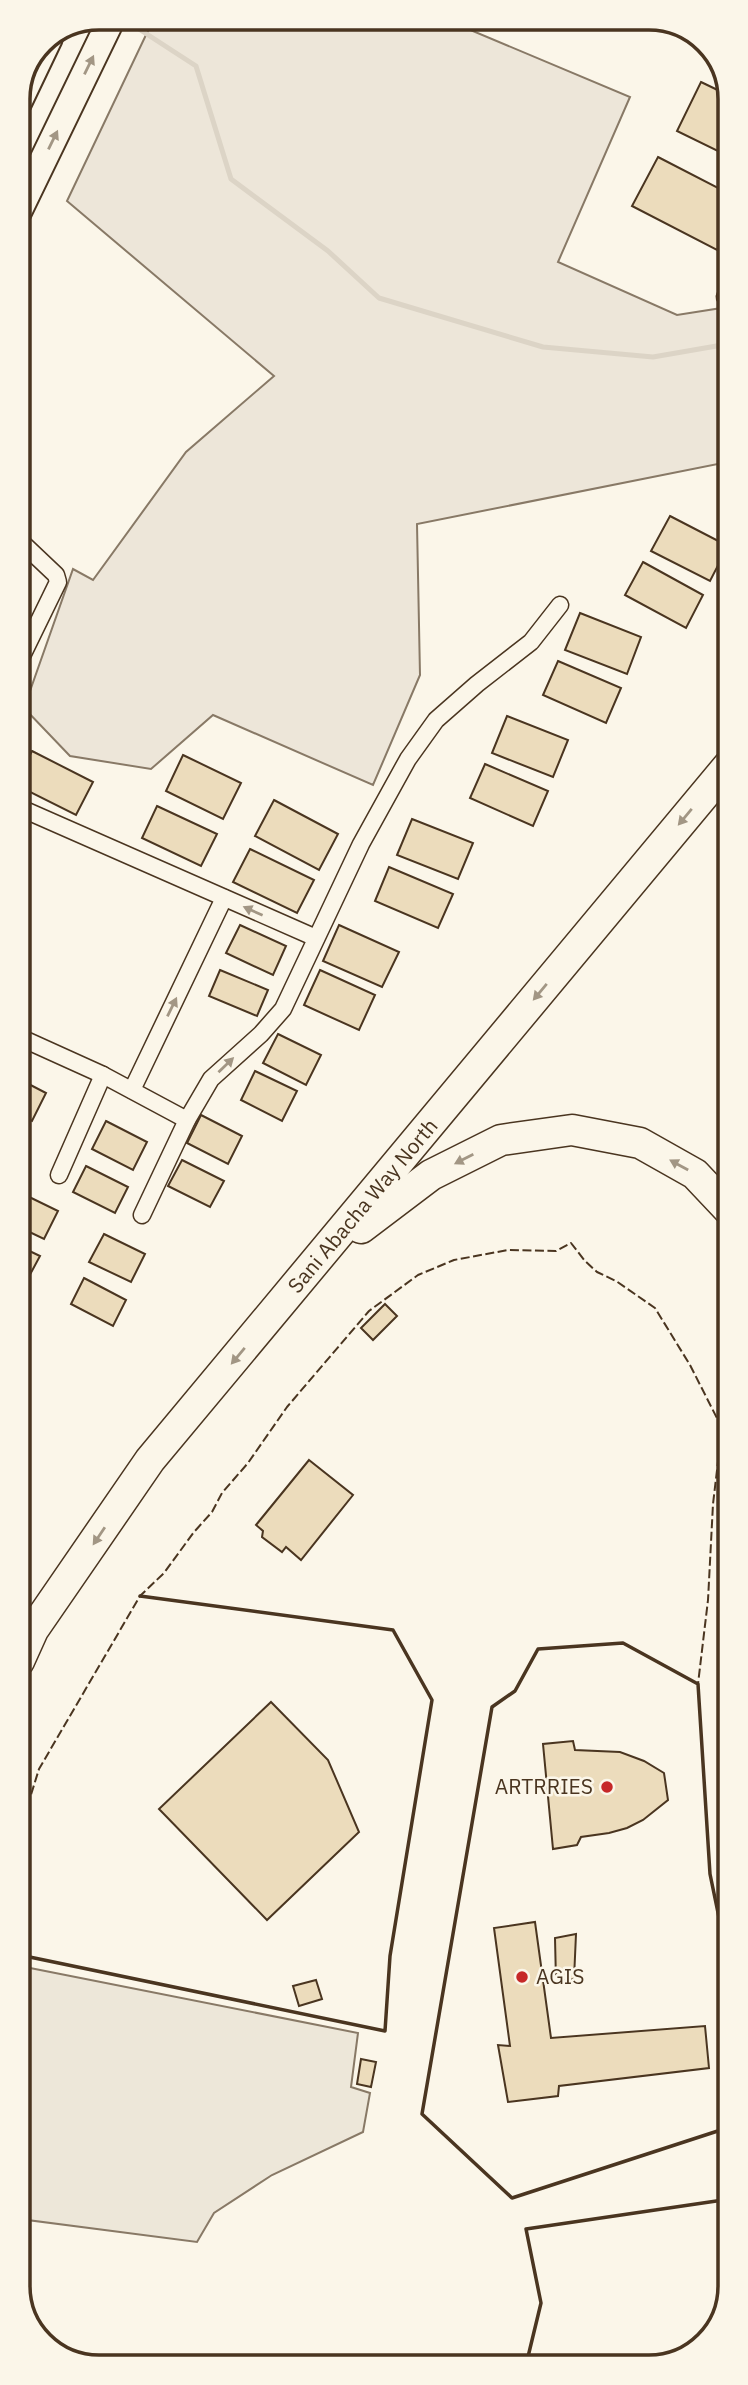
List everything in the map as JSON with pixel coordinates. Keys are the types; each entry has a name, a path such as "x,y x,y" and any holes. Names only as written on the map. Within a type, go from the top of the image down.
{"highway":[{"name":"Sani Abacha Way North","path":"30,1637 150,1460 718,778"},
{"path":"272,1316 368,1221 431,1175 501,1140 572,1130 640,1143 695,1174 718,1198"}],"main road":[{"path":"30,187 106,30"}],"street":[{"path":"30,550 56,575 58,582 30,639"},
{"path":"142,1215 187,1120 211,1079 261,1034 283,1009 381,804 422,739 436,720 456,702 531,642 560,605"},
{"path":"30,812 316,938"},
{"path":"132,1090 224,898"},
{"path":"30,1042 103,1075 187,1120"},
{"path":"59,1175 103,1075"}],"shaded area":[{"path":"148,30 471,30 630,97 558,262 677,315 718,309 718,464 417,524 420,675 373,785 213,715 151,769 70,756 30,714 30,691 73,569 93,580 186,452 274,376 67,201"},
{"path":"30,1968 358,2033 351,2087 370,2093 363,2132 272,2175 214,2213 197,2242 30,2220"}],"building":[{"path":"701,82 718,90 718,151 677,131"},
{"path":"658,157 718,188 718,248 717,250 632,206"},
{"path":"670,516 718,541 718,565 710,581 651,551"},
{"path":"643,562 703,595 686,628 625,595"},
{"path":"580,613 641,637 627,674 565,650"},
{"path":"558,661 621,688 606,723 543,695"},
{"path":"507,716 568,740 553,777 492,753"},
{"path":"32,751 93,782 76,815 30,792"},
{"path":"183,755 241,783 223,819 166,791"},
{"path":"485,764 548,791 533,826 470,798"},
{"path":"274,800 338,834 319,870 255,836"},
{"path":"157,806 217,834 201,866 142,838"},
{"path":"412,819 473,843 458,879 397,855"},
{"path":"250,849 314,880 297,913 233,882"},
{"path":"389,867 453,894 438,928 375,901"},
{"path":"240,925 286,946 273,975 226,953"},
{"path":"339,925 399,952 382,987 323,961"},
{"path":"220,970 268,990 257,1016 209,996"},
{"path":"320,970 375,995 359,1030 304,1005"},
{"path":"278,1034 321,1055 306,1085 263,1063"},
{"path":"255,1071 297,1091 282,1121 241,1100"},
{"path":"30,1085 46,1093 32,1121 30,1120"},
{"path":"201,1115 242,1136 228,1164 187,1143"},
{"path":"106,1121 147,1142 133,1170 92,1149"},
{"path":"182,1160 224,1181 210,1207 168,1186"},
{"path":"86,1166 128,1187 115,1213 73,1192"},
{"path":"30,1197 58,1211 44,1239 30,1232"},
{"path":"104,1234 145,1254 131,1282 89,1262"},
{"path":"30,1251 40,1256 30,1275"},
{"path":"84,1278 126,1300 113,1326 71,1304"},
{"path":"385,1304 397,1316 373,1340 361,1328"},
{"path":"309,1460 353,1495 301,1560 286,1547 282,1552 262,1537 263,1531 256,1525"},
{"path":"271,1702 328,1760 359,1832 267,1920 159,1809"},
{"name":"ARTRRIES","path":"573,1741 575,1750 620,1752 644,1761 664,1773 668,1800 643,1820 627,1828 581,1837 577,1845 553,1849 543,1744"},
{"name":"AGIS","path":"535,1922 551,2038 705,2026 709,2068 559,2086 558,2096 508,2102 498,2045 510,2046 494,1928"},
{"path":"576,1934 574,1979 556,1981 555,1938"},
{"path":"316,1980 322,1999 299,2006 293,1986"},
{"path":"361,2059 376,2062 371,2087 357,2084"}],"waterway":[{"path":"140,30 196,66 231,179 328,251 379,298 543,347 653,357 718,346"}],"fence":[{"path":"30,1798 39,1769 140,1596 164,1573 212,1512 222,1493 248,1463 287,1407 369,1311 418,1275 454,1260 508,1250 556,1251 571,1243 597,1272 616,1281 655,1308 690,1365 718,1420"},
{"path":"698,1684 708,1600 718,1462"}],"wall":[{"path":"30,1957 385,2031 390,1956 432,1700 393,1630 140,1596"},
{"path":"718,1913 710,1874 698,1684 623,1643 538,1649 515,1691 492,1707 422,2114 512,2198 718,2131"},
{"path":"528,2355 541,2303 526,2229 718,2201"}],"place":[{"name":"ARTRRIES","path":"607,1787"},
{"name":"AGIS","path":"522,1977"}]}
